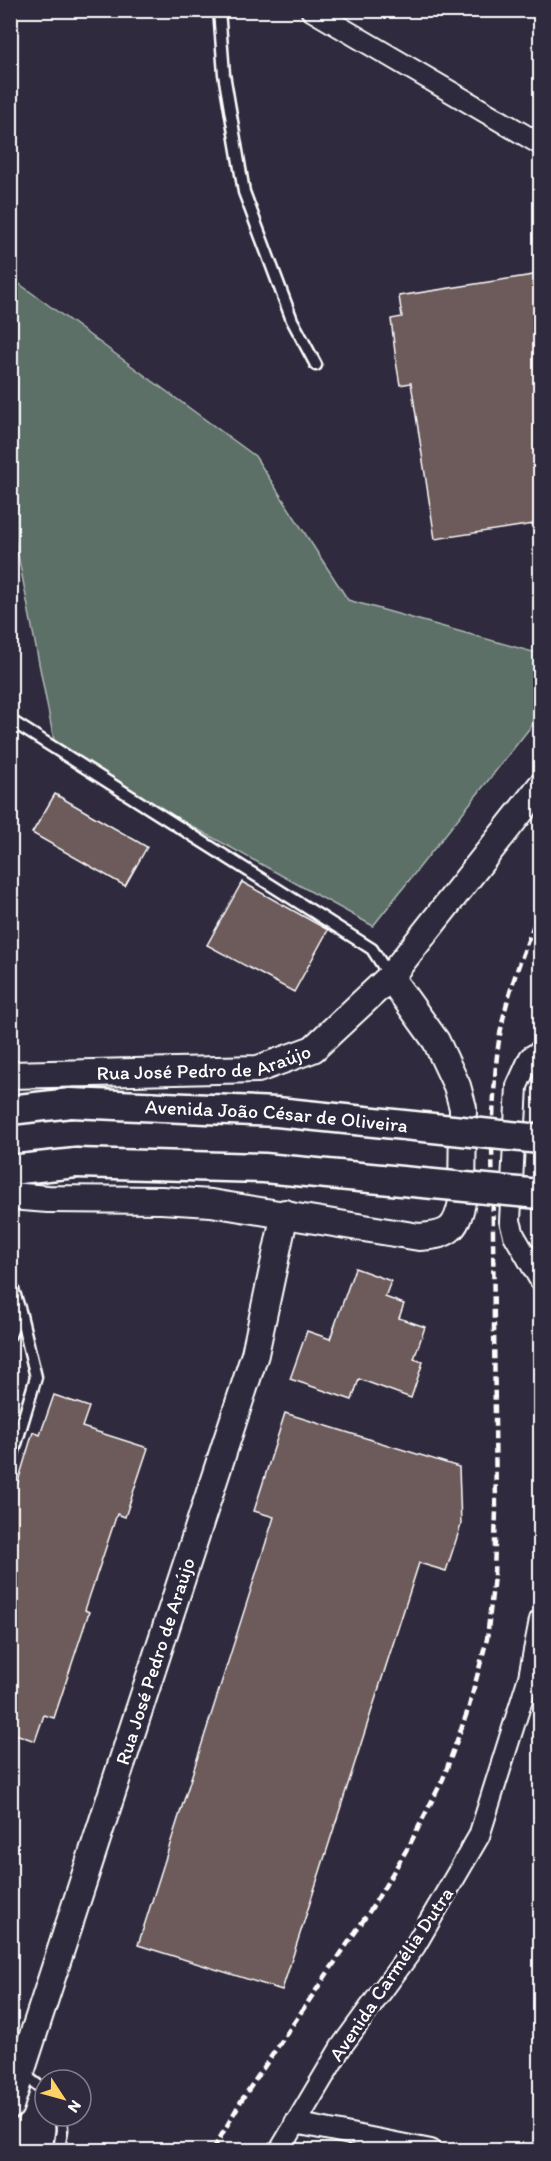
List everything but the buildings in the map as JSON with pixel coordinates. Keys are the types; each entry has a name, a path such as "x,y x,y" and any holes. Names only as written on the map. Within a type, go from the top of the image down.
{"main road":[{"name":"Avenida João César de Oliveira","path":"10,1110 71,1102 277,1112 540,1139"},
{"path":"10,1170 76,1163 264,1168 540,1194"}],"street":[{"path":"311,10 540,144"},
{"name":"Rua José Pedro de Araújo","path":"10,1075 258,1069 313,1049 390,977 540,787"},
{"path":"10,1196 211,1203 285,1213 419,1237 442,1235 459,1215 462,1202 463,1108 457,1086 436,1041 390,977"},
{"path":"540,1051 530,1057 518,1086 510,1221 514,1235 540,1280"},
{"name":"Rua José Pedro de Araújo","path":"10,2106 255,1354 285,1213"},
{"name":"Avenida Carmélia Dutra","path":"280,2151 341,2047 415,1946 479,1836 535,1679 540,1620"},
{"path":"295,2123 431,2151"}],"lane":[{"path":"219,10 224,74 244,192 292,320 316,365"},
{"path":"10,720 372,949 390,977"},
{"path":"10,1280 36,1377 10,1464"},
{"path":"10,1335 20,1311"},
{"path":"21,2073 33,2082"},
{"path":"59,2151 62,2128"}],"green space":[{"path":"10,277 255,456 348,600 540,654 540,715 373,926 56,751 11,519"}],"railway":[{"path":"213,2150 241,2101 373,1906 410,1844 443,1779 468,1710 487,1639 494,1576 496,1510 492,1140 497,1053 509,994 540,909"}]}
